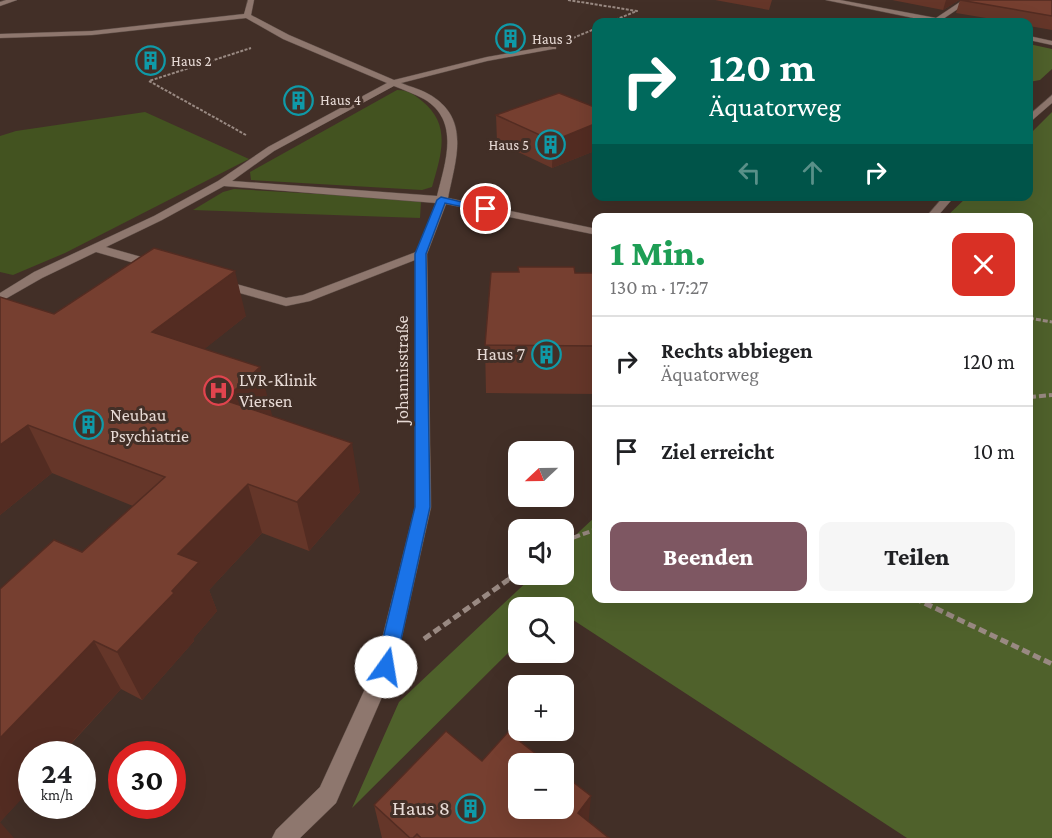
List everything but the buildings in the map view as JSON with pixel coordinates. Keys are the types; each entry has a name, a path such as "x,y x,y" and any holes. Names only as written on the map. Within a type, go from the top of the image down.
{"street":[{"path":"0,4 14,0"},
{"path":"0,36 92,33 247,16 251,0"},
{"path":"829,0 921,18"},
{"path":"941,18 968,0"},
{"name":"Johannisstraße","path":"247,16 286,37 429,98 449,118 453,143 441,200 421,254 423,507 386,667 328,795 284,838"},
{"path":"1033,39 1052,43"},
{"path":"0,298 38,275 158,218 222,183 271,148 396,82 487,59 553,47"},
{"path":"1033,116 1052,98"},
{"path":"222,183 441,200 592,231"},
{"path":"935,213 945,201"},
{"path":"94,248 163,267"},
{"path":"208,280 286,302 306,298 421,254"}],"path":[{"path":"568,0 637,11 620,18"},
{"path":"271,148 149,81 286,37"},
{"path":"1033,319 1052,322"},
{"path":"1033,397 1052,395"},
{"path":"574,537 592,531"},
{"path":"386,667 508,580"},
{"path":"924,603 1052,664"}],"green space":[{"path":"1033,45 1052,49 1052,69 1040,80 1033,81"},
{"path":"397,90 408,92 422,101 431,110 441,130 441,152 432,187 422,190 251,180 250,172"},
{"path":"145,112 249,159 65,253 13,275 0,272 0,136 16,131"},
{"path":"1052,112 1052,838 907,838 574,621 574,597 511,597 523,585 574,585 574,537 592,520 592,603 1033,603 1033,213 950,213 963,201 1033,201 1033,131"},
{"path":"234,189 406,199 421,202 420,218 193,210 223,192"},
{"path":"508,599 508,653 352,808 399,702"}],"place":[{"name":"Haus 3","path":"511,39"},
{"name":"Haus 2","path":"150,61"},
{"name":"Haus 4","path":"299,100"},
{"name":"Haus 5","path":"550,145"},
{"name":"Haus 7","path":"546,354"},
{"name":"LVR-Klinik Viersen","path":"218,390"},
{"name":"Neubau Psychiatrie","path":"89,425"},
{"name":"Haus 8","path":"471,808"}],"route":[{"path":"386,667 423,507 421,254 441,200 486,209"}]}
